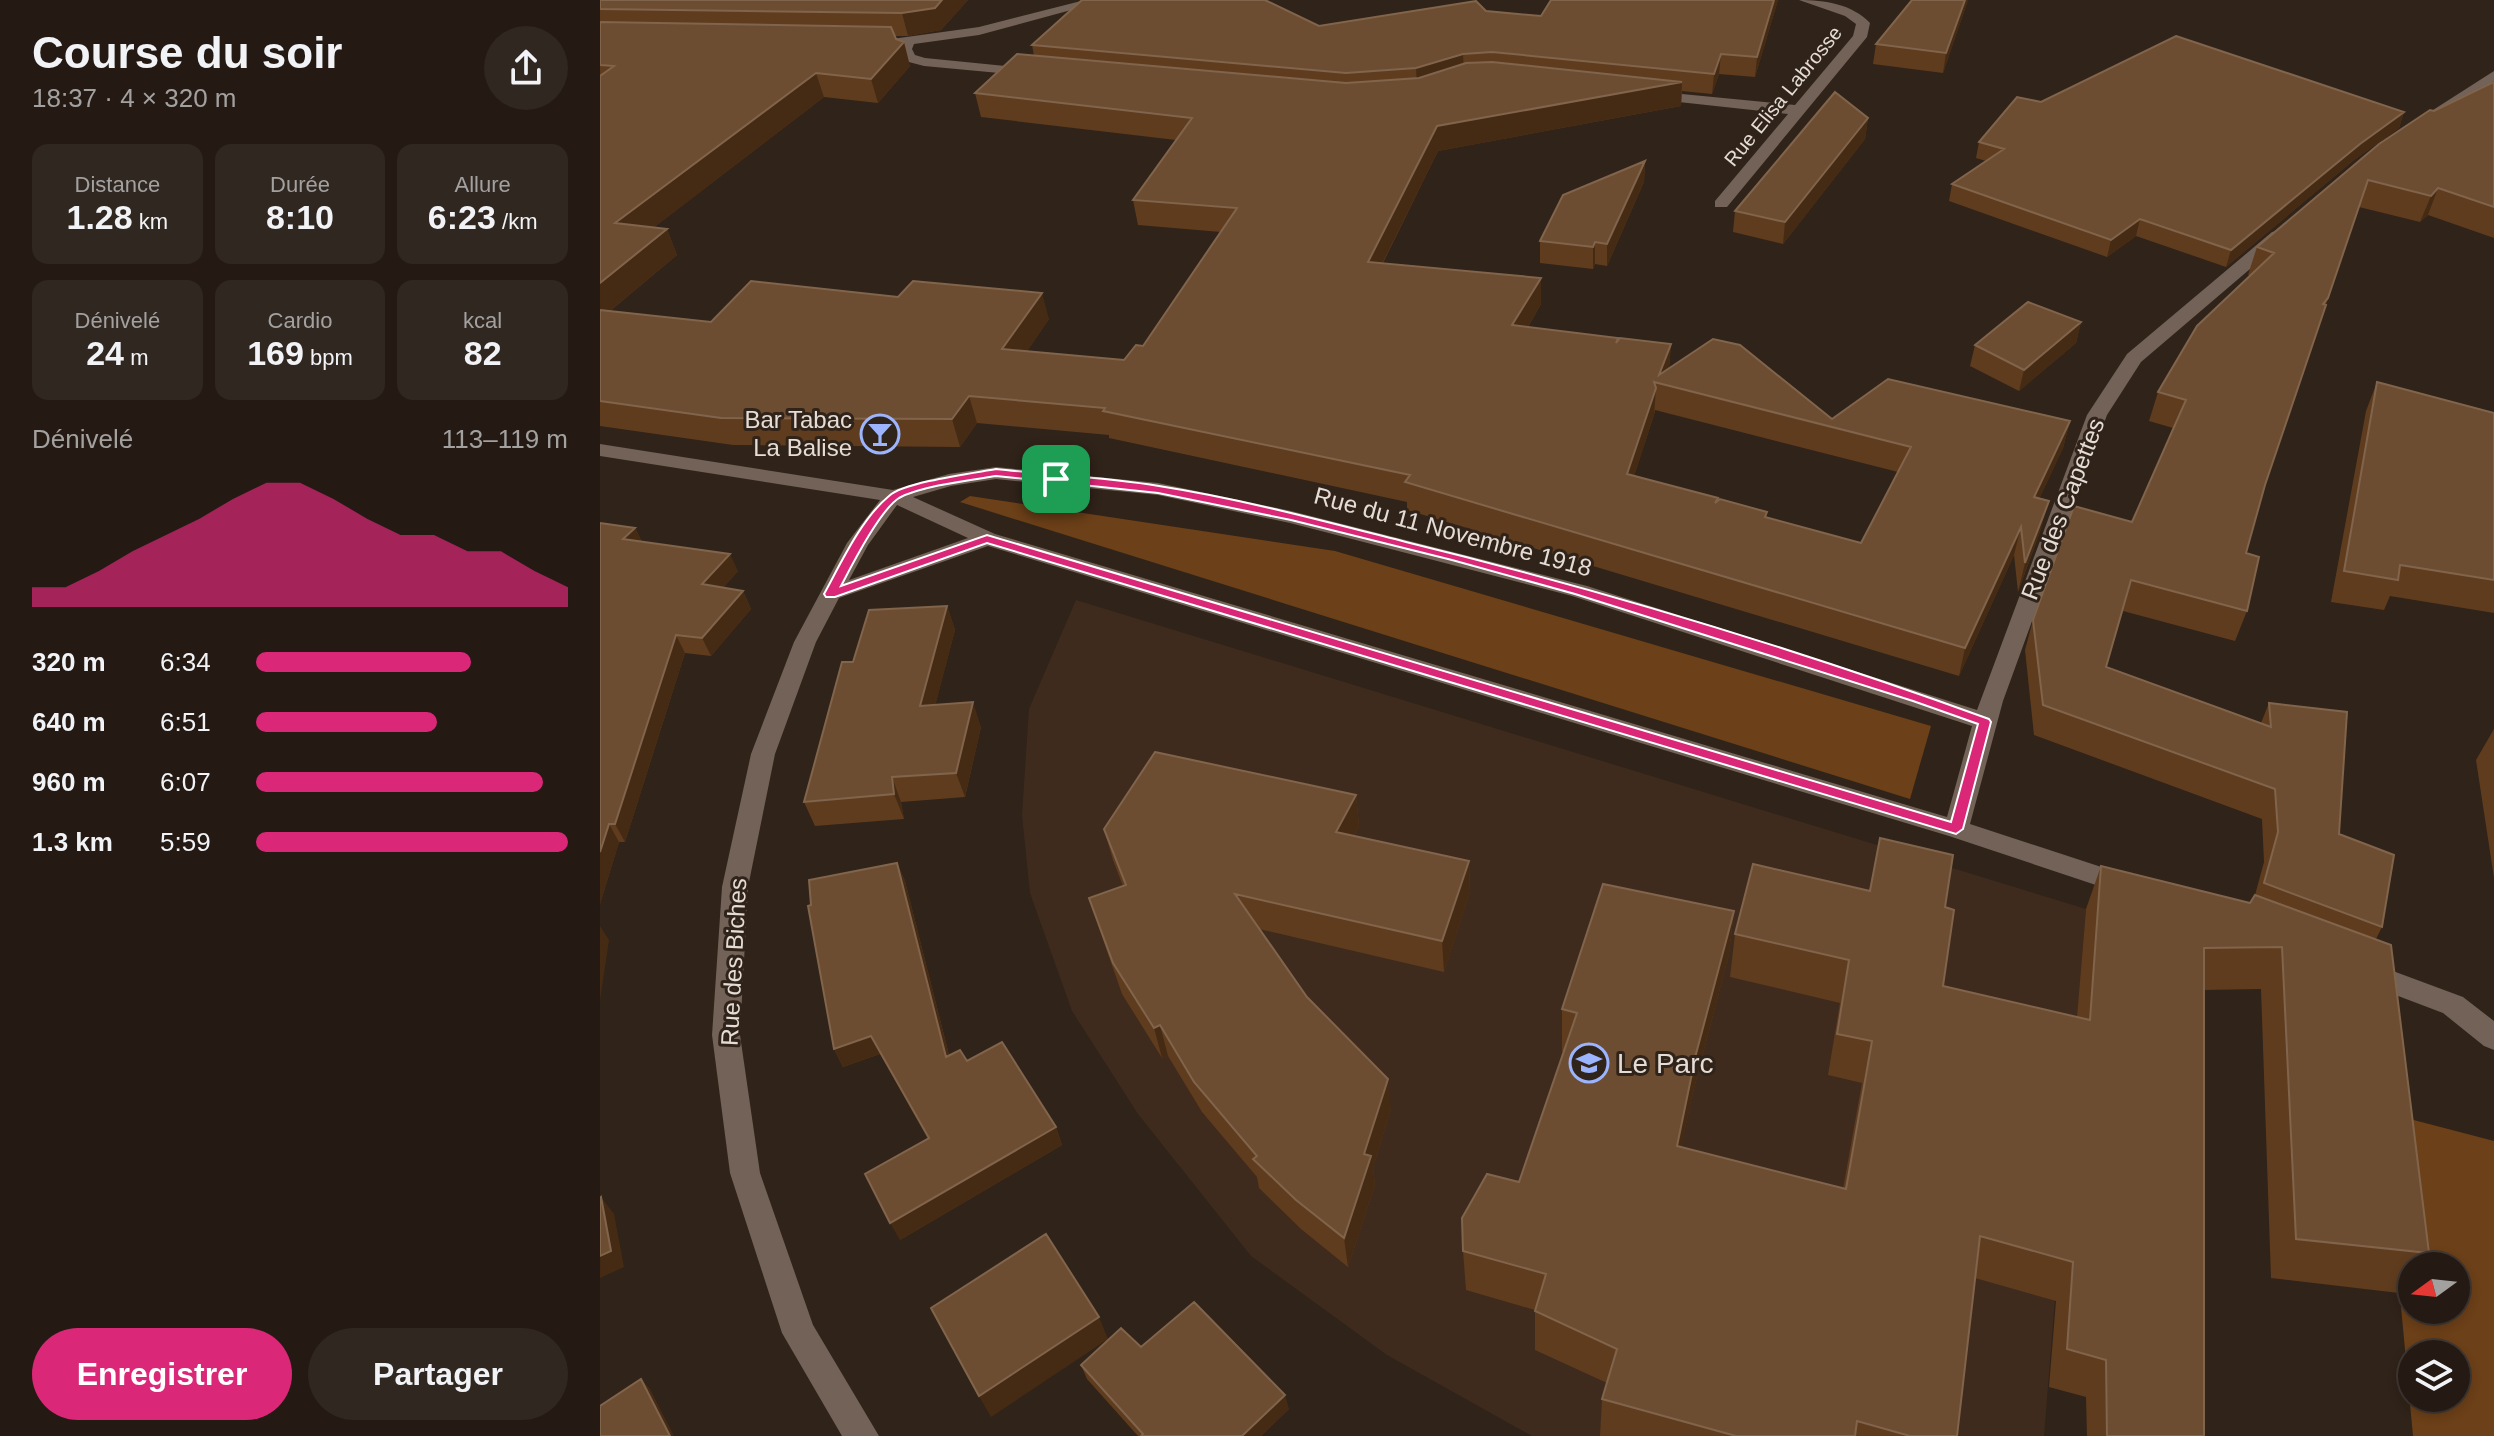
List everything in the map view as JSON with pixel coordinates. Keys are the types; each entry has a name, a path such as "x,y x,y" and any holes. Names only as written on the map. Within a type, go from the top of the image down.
{"street":[{"path":"879,44 908,43 979,31 1101,0"},
{"name":"Rue Elisa Labrosse","path":"1721,204 1796,110 1860,37 1863,23 1850,13 1806,0"},
{"path":"908,43 905,49 910,58 924,62 1040,73"},
{"path":"2403,135 2494,75"},
{"path":"1630,93 1796,110"},
{"name":"Rue des Capettes","path":"1956,829 1985,722 2097,415 2134,358 2290,226"},
{"path":"600,450 894,496 987,539 1956,829 2153,894"},
{"name":"Rue du 11 Novembre 1918","path":"894,496 949,480 996,473 1158,489 1202,498 1291,517 1579,591 1985,722"},
{"name":"Rue des Biches","path":"862,1436 799,1333 745,1173 726,1035 735,887 763,754 805,642 858,543 894,496"},
{"path":"830,594 987,539"},
{"path":"2337,961 2453,1005 2494,1038"}],"shaded area":[{"path":"970,496 1335,551 1931,726 1910,799 960,502"},
{"name":"Le Parc","path":"1076,600 2086,909 2044,1436 1532,1436 1387,1355 1251,1256 1138,1114 1072,1011 1030,893 1022,815 1029,709"},
{"path":"2383,1112 2494,1141 2494,1436 2413,1436 2411,1412 2470,1412 2470,1340 2404,1340 2403,1324 2470,1324 2470,1252 2398,1252 2398,1274"}],"building":[{"path":"600,0 942,0 935,8 902,13 600,9"},
{"path":"1082,0 1265,0 1319,26 1476,1 1486,11 1541,16 1551,0 1774,0 1757,57 1721,54 1714,74 1492,52 1463,54 1416,68 1346,73 1032,45"},
{"path":"1912,0 1965,0 1946,53 1876,44"},
{"path":"600,22 891,27 896,39 904,42 871,79 816,73 615,223 667,229 600,283 600,76 614,66 600,65"},
{"path":"2176,36 2404,112 2360,144 2231,250 2140,219 2111,240 1952,184 2004,149 1979,142 2017,97 2041,102"},
{"path":"1017,54 1346,83 1419,78 1466,63 1492,62 1682,82 1437,126 1368,262 1541,278 1512,325 1618,338 1616,343 1620,338 1671,344 1659,375 1713,339 1740,345 1832,419 1888,379 2070,421 2034,497 2049,501 2025,563 2021,527 1965,648 1405,482 1410,475 1103,411 1105,408 969,396 952,419 721,418 600,401 600,310 711,322 751,281 898,297 913,281 1042,293 1002,349 1124,360 1136,345 1143,346 1237,208 1133,200 1192,118 975,93","holes":["1654,382 1911,447 1861,543 1765,517 1767,512 1720,499 1715,503 1718,498 1627,474 1656,388"]},
{"path":"2494,82 2494,207 2438,188 2431,196 2368,180 2328,298 2323,304 2326,305 2265,485 2246,553 2259,557 2247,611 2131,580 2106,667 2271,727 2269,703 2347,712 2339,834 2394,855 2382,927 2264,883 2278,832 2275,789 2043,705 2033,620 2074,506 2132,522 2186,400 2158,392 2197,326 2274,253 2257,247 2379,144 2430,110 2434,111"},
{"path":"1835,92 1868,118 1785,222 1735,211"},
{"path":"1645,161 1607,244 1595,242 1593,247 1540,241 1563,195"},
{"path":"2028,302 2081,322 2024,370 1975,345"},
{"path":"2377,382 2494,413 2494,580 2400,565 2398,580 2344,571"},
{"path":"600,523 635,528 623,539 730,554 702,584 743,591 702,638 676,635 615,824 609,824 600,852"},
{"path":"947,606 920,706 973,702 956,773 892,777 894,794 804,802 842,662 853,662 869,610"},
{"path":"1155,752 1356,795 1336,832 1469,861 1442,941 1235,894 1307,997 1388,1079 1364,1154 1371,1156 1344,1238 1296,1200 1253,1159 1257,1156 1194,1082 1160,1025 1154,1028 1113,963 1089,898 1126,885 1104,829"},
{"path":"1880,838 1953,855 1945,907 1954,910 1943,986 2090,1020 2101,866 2250,903 2255,895 2391,945 2429,1252 2296,1239 2282,947 2204,948 2204,1436 2107,1436 2106,1360 2067,1349 2073,1262 1980,1236 1957,1436 1910,1436 1857,1421 1855,1436 1736,1436 1602,1399 1617,1349 1535,1311 1546,1274 1463,1251 1462,1218 1487,1174 1519,1182 1577,1013 1562,1009 1603,884 1734,911 1696,1054 1677,1146 1846,1189 1872,1041 1837,1034 1849,960 1735,934 1753,864 1870,891"},
{"path":"897,863 946,1057 960,1050 967,1061 1002,1042 1056,1127 890,1223 865,1174 929,1138 871,1036 834,1049 808,906 811,905 809,880"},
{"path":"600,1198 611,1251 600,1256"},
{"path":"1046,1234 1099,1317 979,1396 931,1308"},
{"path":"1194,1302 1285,1395 1242,1436 1141,1436 1143,1434 1081,1365 1121,1328 1141,1347"},
{"path":"641,1379 670,1436 600,1436 600,1406"}],"place":[{"name":"Bar Tabac La Balise","path":"880,434"},
{"name":"Le Parc","path":"1589,1063"}],"route":[{"path":"996,473 1056,479 1158,489 1291,517 1454,557 1579,591 1985,722 1956,829 987,539 830,594 858,543 894,496 949,480 996,473"}]}
